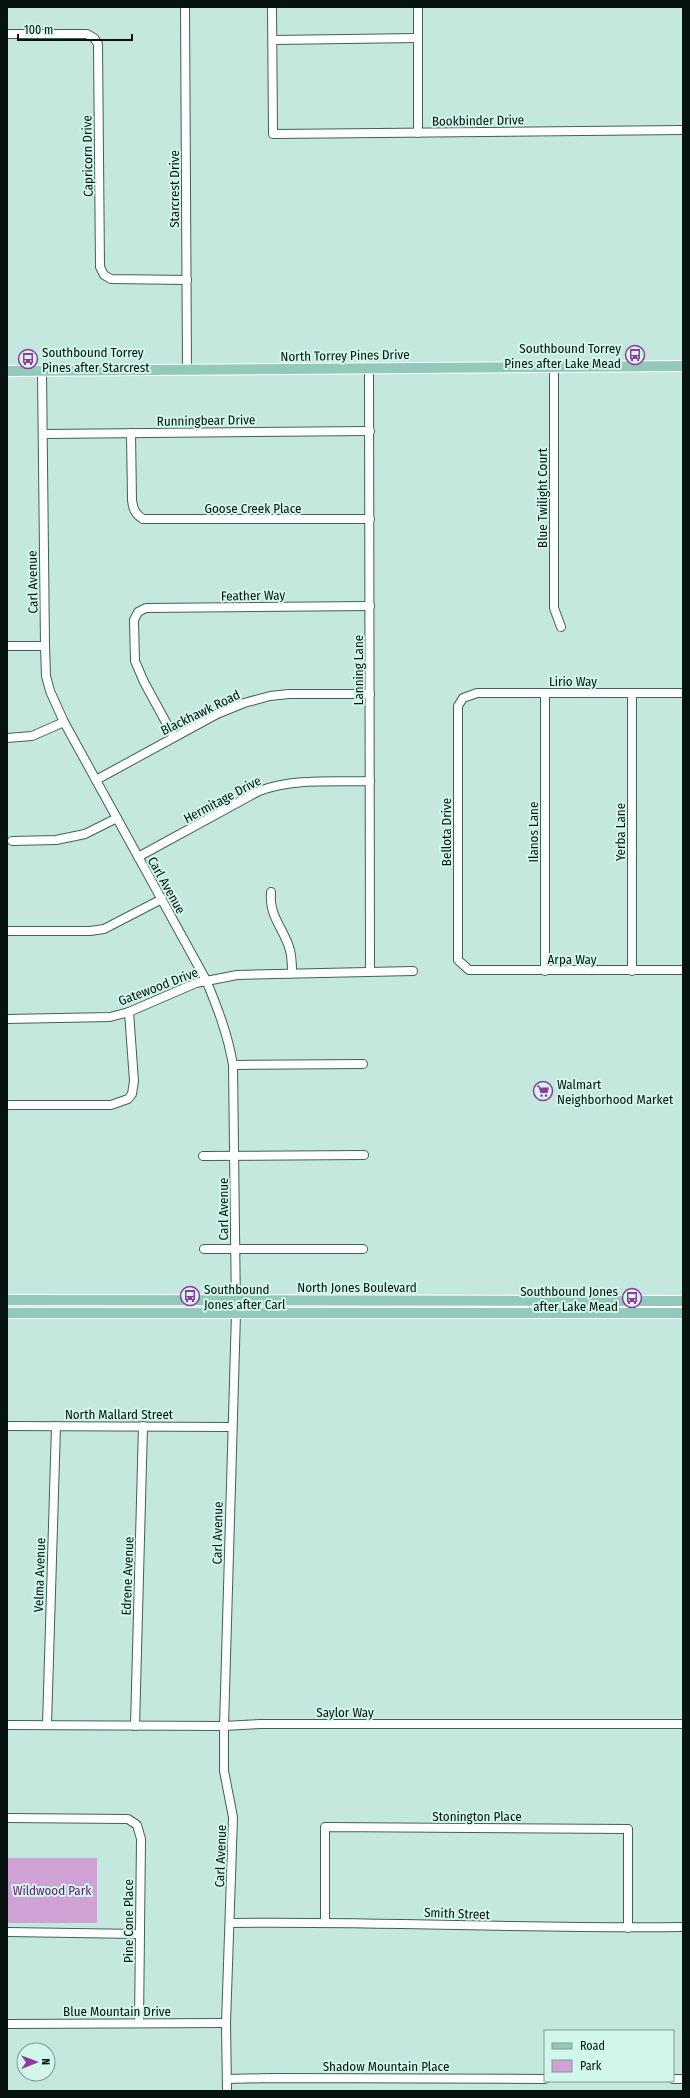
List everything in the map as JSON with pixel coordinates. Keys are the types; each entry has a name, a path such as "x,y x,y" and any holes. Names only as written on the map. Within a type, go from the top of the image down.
{"main road":[{"name":"North Torrey Pines Drive","path":"7,371 683,366"},
{"name":"North Jones Boulevard","path":"8,1300 683,1301"},
{"path":"8,1300 8,1312"},
{"path":"417,1313 429,1308 457,1307 474,1300"},
{"path":"463,1313 471,1306 506,1305 515,1301"},
{"name":"North Jones Boulevard","path":"8,1312 683,1313"}],"street":[{"name":"Starcrest Drive","path":"185,7 187,370"},
{"path":"272,7 272,40 418,38"},
{"path":"418,7 418,133"},
{"name":"Capricorn Drive","path":"7,34 87,34 94,38 98,44 100,267 104,275 111,279 187,280"},
{"name":"Bookbinder Drive","path":"272,40 273,134 683,130"},
{"name":"Blue Twilight Court","path":"554,367 554,608 561,627"},
{"name":"Lanning Lane","path":"369,368 370,971"},
{"name":"Carl Avenue","path":"42,371 45,646 46,676 50,691 64,722 206,980 222,1017 229,1039 233,1065 236,1313 231,1427 224,1726 224,1771 233,1817 226,2023 227,2091"},
{"name":"Runningbear Drive","path":"42,434 370,431"},
{"name":"Goose Creek Place","path":"131,433 132,500 137,515 143,519 370,519"},
{"name":"Feather Way","path":"174,737 144,682 135,660 134,620 138,612 146,608 370,606"},
{"path":"7,646 45,646"},
{"name":"Lirio Way","path":"463,698 477,693 683,693"},
{"name":"Ilanos Lane","path":"545,693 545,971"},
{"name":"Yerba Lane","path":"632,693 632,971"},
{"name":"Blackhawk Road","path":"96,780 217,714 244,703 270,696 370,694"},
{"name":"Bellota Drive","path":"463,698 458,706 458,960 463,966"},
{"path":"7,738 32,736 64,722"},
{"name":"Hermitage Drive","path":"138,857 259,791 278,784 300,782 370,781"},
{"path":"12,841 56,840 85,834 117,818"},
{"path":"271,892 270,904 276,923 289,947 292,972"},
{"path":"7,931 90,931 119,923 162,899"},
{"name":"Arpa Way","path":"463,966 469,970 683,970"},
{"name":"Gatewood Drive","path":"7,1019 80,1019 110,1017 129,1012 196,983 237,975 292,972 413,971"},
{"path":"7,1105 111,1105 128,1099 132,1094 134,1081 129,1012"},
{"path":"233,1065 363,1064"},
{"path":"203,1156 364,1155"},
{"path":"204,1249 363,1249"},
{"name":"North Mallard Street","path":"7,1426 231,1427"},
{"name":"Velma Avenue","path":"47,1725 56,1426"},
{"name":"Edrene Avenue","path":"135,1726 143,1426"},
{"name":"Saylor Way","path":"7,1725 224,1726 260,1724 683,1724"},
{"name":"Pine Cone Place","path":"7,1818 128,1819 137,1825 141,1840 139,2023"},
{"name":"Stonington Place","path":"325,1922 325,1826 628,1829 628,1928"},
{"name":"Smith Street","path":"230,1923 325,1922 403,1923 475,1927 683,1928"},
{"path":"7,1932 140,1934"},
{"name":"Blue Mountain Drive","path":"7,2024 226,2023"},
{"name":"Shadow Mountain Place","path":"227,2079 544,2079"}],"green space":[{"name":"Wildwood Park","path":"7,1858 97,1858 97,1923 7,1923"}],"place":[{"name":"Southbound Torrey Pines after Lake Mead","path":"635,355"},
{"name":"Southbound Torrey Pines after Starcrest","path":"28,359"},
{"name":"Walmart Neighborhood Market","path":"543,1091"},
{"name":"Southbound Jones after Carl","path":"190,1296"},
{"name":"Southbound Jones after Lake Mead","path":"632,1298"}]}
